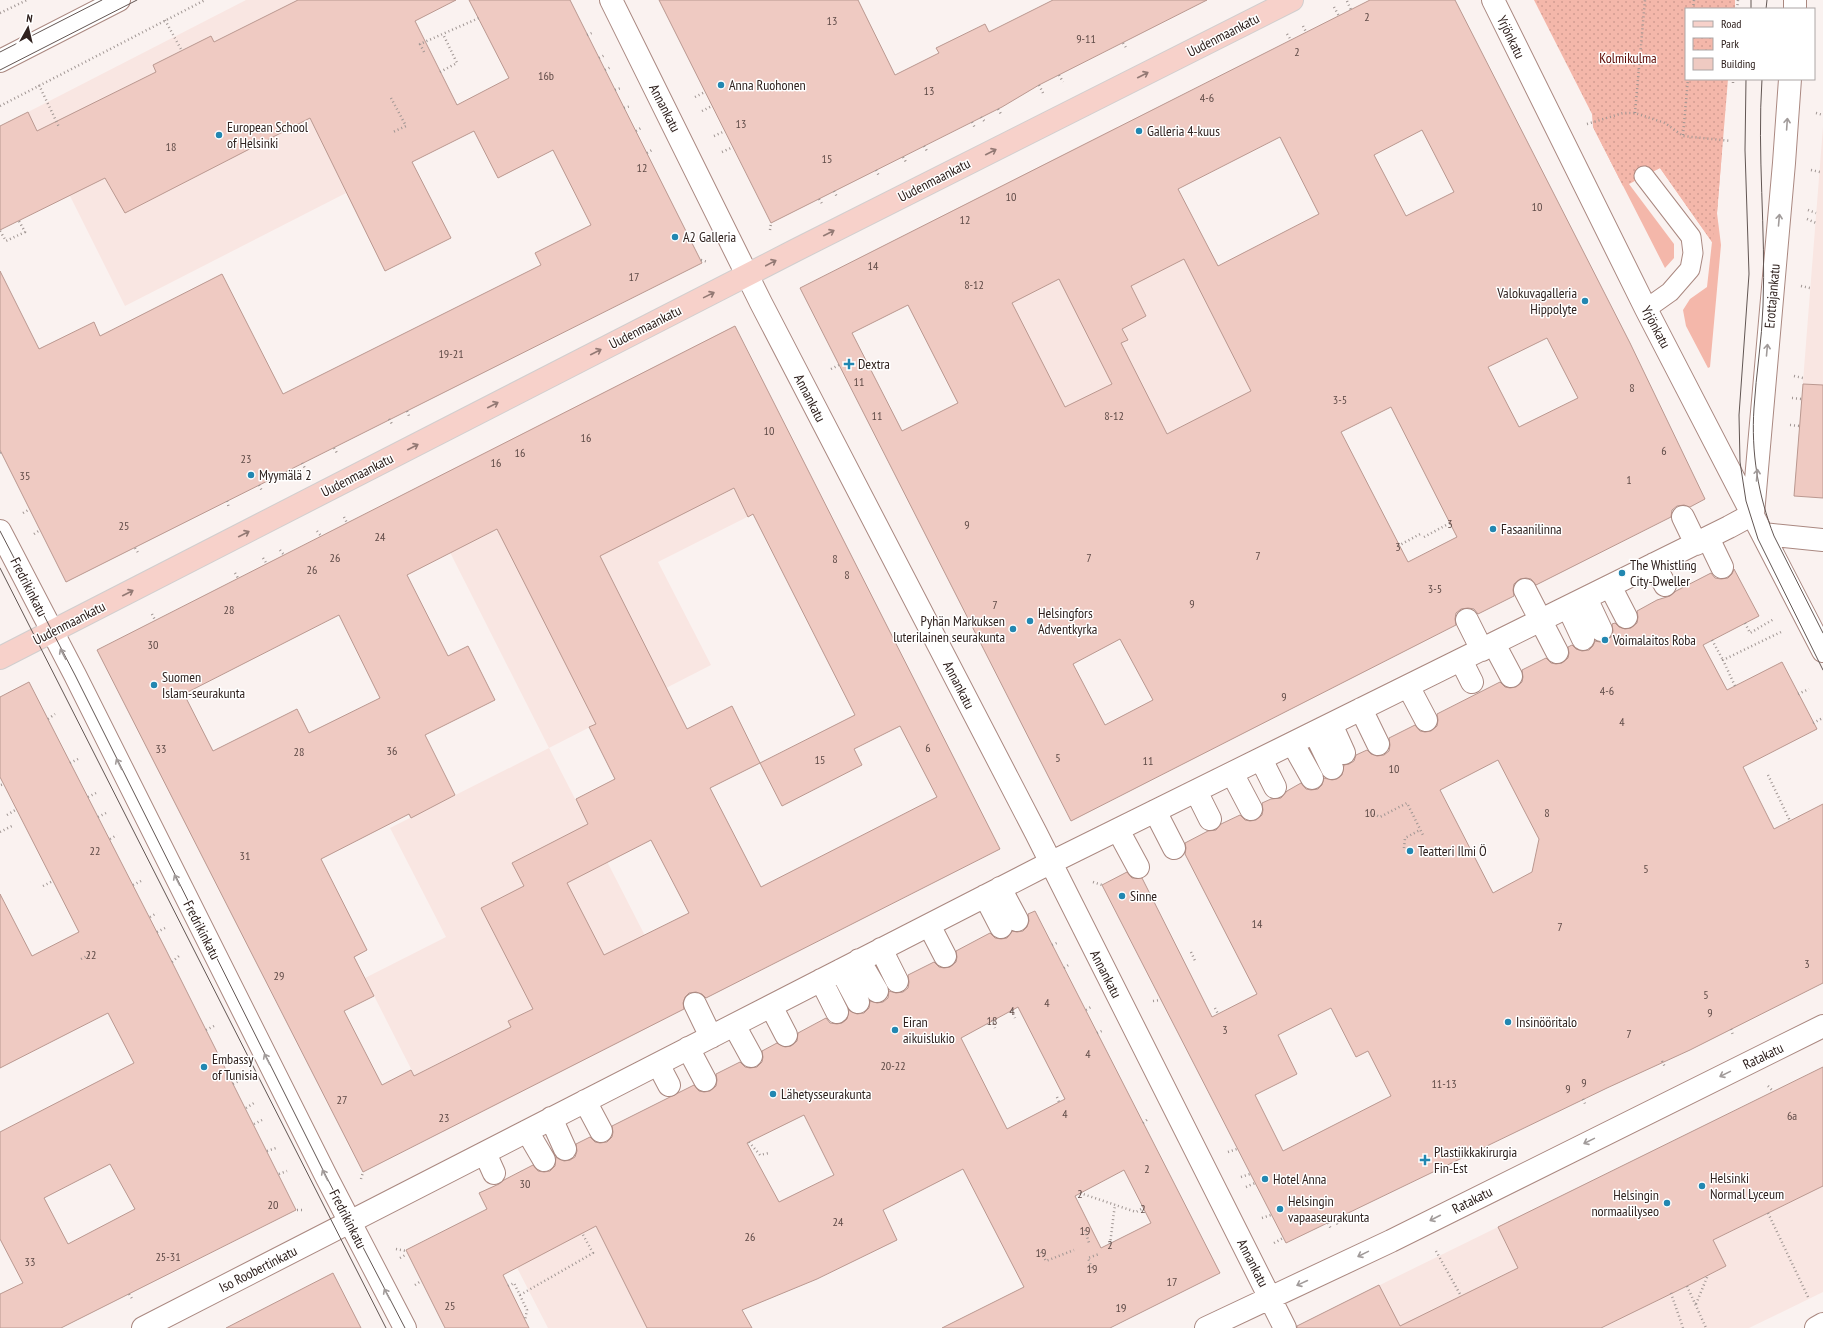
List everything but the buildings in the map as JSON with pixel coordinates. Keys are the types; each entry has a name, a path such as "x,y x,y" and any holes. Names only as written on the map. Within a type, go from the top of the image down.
{"main road":[{"name":"Uudenmaankatu","path":"0,658 1292,0"}],"street":[{"path":"0,61 119,0"},
{"name":"Annankatu","path":"611,0 748,276 1036,833 1285,1328"},
{"name":"Yrjönkatu","path":"1493,0 1646,309 1823,651"},
{"name":"Erottajankatu","path":"1753,514 1790,80"},
{"name":"Iso Roobertinkatu","path":"143,1328 992,892 1702,541 1753,514"},
{"path":"1683,517 1722,567"},
{"name":"Fredrikinkatu","path":"0,531 405,1328"},
{"path":"1763,534 1823,540"},
{"path":"1654,564 1665,585"},
{"path":"1613,585 1629,615"},
{"path":"1525,590 1554,614 1571,645 1554,614"},
{"path":"1467,620 1511,676"},
{"path":"1460,660 1472,682"},
{"path":"1408,686 1425,717 1408,686"},
{"path":"1361,709 1378,744"},
{"path":"1324,728 1339,759"},
{"path":"1293,744 1312,778"},
{"path":"1261,759 1275,787"},
{"path":"1227,776 1243,807"},
{"path":"1196,791 1210,818"},
{"path":"1155,811 1174,848"},
{"path":"1118,830 1138,867"},
{"path":"992,892 1009,924"},
{"path":"926,926 942,958"},
{"path":"882,949 897,981"},
{"path":"850,965 877,991"},
{"path":"850,965 858,1002"},
{"path":"821,980 837,1012"},
{"path":"695,1004 700,1042 712,1075"},
{"path":"771,1006 786,1035"},
{"path":"734,1025 751,1056"},
{"name":"Ratakatu","path":"1206,1328 1391,1241 1823,1026"},
{"path":"658,1064 669,1085"},
{"path":"585,1101 601,1131"},
{"path":"551,1118 565,1149"},
{"path":"527,1131 544,1160"},
{"path":"485,1153 494,1173"},
{"path":"1816,1328 1823,1324"}],"lane":[{"path":"1644,176 1691,237 1692,253 1690,269 1670,292 1646,309"}],"path":[{"path":"0,13 26,0"},
{"path":"0,106 205,0"},
{"path":"1635,113 1645,0"},
{"path":"1347,1 1351,10"},
{"path":"1334,7 1339,16"},
{"path":"424,52 420,44 479,18"},
{"path":"165,20 182,51"},
{"path":"587,35 594,32"},
{"path":"440,72 457,63 443,34"},
{"path":"1123,43 1127,49"},
{"path":"599,58 605,55"},
{"path":"605,70 611,68"},
{"path":"1059,75 1063,82"},
{"path":"1683,136 1688,80"},
{"path":"39,85 59,127"},
{"path":"1039,85 1043,93"},
{"path":"615,90 621,88"},
{"path":"695,97 705,92"},
{"path":"391,98 406,126 393,132"},
{"path":"624,108 631,106"},
{"path":"702,111 712,106"},
{"path":"998,109 1001,114"},
{"path":"1587,124 1624,113 1635,113 1665,123 1683,136 1731,141"},
{"path":"1815,113 1823,115"},
{"path":"981,117 985,122"},
{"path":"972,122 975,128"},
{"path":"636,131 641,128"},
{"path":"714,136 725,131"},
{"path":"924,146 928,151"},
{"path":"722,152 733,147"},
{"path":"647,153 652,150"},
{"path":"903,157 906,162"},
{"path":"876,170 880,176"},
{"path":"1811,170 1820,172"},
{"path":"834,192 838,198"},
{"path":"820,199 822,205"},
{"path":"1807,210 1816,213"},
{"path":"1806,219 1816,223"},
{"path":"0,231 6,242 25,232 19,221"},
{"path":"769,232 771,223"},
{"path":"701,260 709,263"},
{"path":"1801,286 1810,288"},
{"path":"831,369 839,365"},
{"path":"1794,376 1803,378"},
{"path":"1792,397 1802,399"},
{"path":"407,411 409,416"},
{"path":"390,420 392,424"},
{"path":"1789,425 1800,426"},
{"path":"334,448 337,453"},
{"path":"259,485 262,491"},
{"path":"227,501 230,508"},
{"path":"23,514 30,509"},
{"path":"344,517 347,523"},
{"path":"1424,537 1450,523"},
{"path":"34,535 40,530"},
{"path":"317,531 321,536"},
{"path":"1398,546 1422,533"},
{"path":"135,548 139,554"},
{"path":"280,550 284,555"},
{"path":"263,558 267,564"},
{"path":"235,572 238,578"},
{"path":"152,614 155,620"},
{"path":"1745,624 1750,633 1775,619"},
{"path":"1723,660 1781,632"},
{"path":"1712,640 1735,686"},
{"path":"1798,694 1809,689"},
{"path":"48,719 55,714"},
{"path":"1813,723 1823,718"},
{"path":"70,763 78,759"},
{"path":"1768,775 1790,821"},
{"path":"88,798 96,794"},
{"path":"1370,812 1380,817 1407,803 1424,837"},
{"path":"7,815 17,809"},
{"path":"98,817 106,813"},
{"path":"0,832 12,826"},
{"path":"1404,848 1405,838 1420,830"},
{"path":"110,839 117,835"},
{"path":"43,886 53,881"},
{"path":"133,885 141,881"},
{"path":"150,917 157,913"},
{"path":"157,932 165,928"},
{"path":"1191,952 1196,963"},
{"path":"81,959 91,954"},
{"path":"172,962 179,956"},
{"path":"1151,1002 1161,1000"},
{"path":"1215,1008 1218,1014"},
{"path":"1012,1010 1015,1018"},
{"path":"992,1020 995,1028"},
{"path":"206,1030 214,1026"},
{"path":"1730,1029 1733,1035"},
{"path":"221,1060 230,1056"},
{"path":"1662,1061 1666,1067"},
{"path":"233,1084 242,1079"},
{"path":"1768,1086 1773,1092"},
{"path":"1057,1097 1059,1102"},
{"path":"1583,1099 1586,1106"},
{"path":"246,1108 254,1103"},
{"path":"1143,1123 1148,1118"},
{"path":"254,1124 262,1120"},
{"path":"749,1142 760,1155 769,1153"},
{"path":"267,1151 276,1148"},
{"path":"1228,1153 1237,1149"},
{"path":"1445,1166 1448,1172"},
{"path":"279,1174 287,1171"},
{"path":"1241,1178 1250,1174"},
{"path":"1246,1187 1255,1183"},
{"path":"1080,1193 1136,1212 1143,1208"},
{"path":"1110,1244 1115,1204"},
{"path":"297,1210 304,1210"},
{"path":"1768,1213 1811,1303"},
{"path":"1261,1218 1272,1215"},
{"path":"1335,1220 1338,1225"},
{"path":"1328,1223 1330,1229"},
{"path":"1085,1230 1089,1243"},
{"path":"520,1295 593,1253 582,1233"},
{"path":"1274,1243 1283,1238"},
{"path":"394,1248 406,1252 400,1259"},
{"path":"1041,1252 1046,1261 1074,1250"},
{"path":"1436,1250 1461,1296"},
{"path":"1092,1268 1088,1258 1099,1254"},
{"path":"1696,1305 1708,1275"},
{"path":"413,1286 421,1281"},
{"path":"508,1286 514,1283 520,1295 527,1310 524,1320"},
{"path":"1687,1286 1706,1328"},
{"path":"1671,1293 1683,1328"},
{"path":"129,1294 133,1300"},
{"path":"1121,1307 1126,1307"}],"shaded area":[{"name":"European School of Helsinki","path":"246,0 332,0 410,159 451,238 385,271 346,193 125,306 28,112"},
{"path":"1117,127 1251,391 1092,472 985,457 879,248"},
{"path":"1823,127 1823,498 1794,496"},
{"path":"734,326 753,514 658,562 711,665 549,748 417,487"},
{"path":"549,748 683,1010 443,1132 365,978 446,937 390,828"},
{"name":"Helsinki Normal Lyceum","path":"1823,1067 1823,1292 1749,1328 1328,1328 1321,1314"},
{"path":"558,1153 647,1328 548,1328 511,1256 479,1193"}],"green space":[{"name":"Kolmikulma","path":"1534,0 1735,0 1735,8 1685,8 1685,80 1728,80 1717,213 1712,242 1660,168 1623,186 1593,127 1592,114"},
{"path":"1593,127 1722,150 1717,213 1721,245 1710,367 1708,368 1686,326 1683,310 1690,299 1707,287 1712,242 1660,168 1629,184 1674,244 1674,258 1665,268"}],"tram line":[{"path":"0,52 102,0"},
{"path":"0,70 137,0"},
{"path":"1751,0 1751,8"},
{"path":"1766,8 1767,0"},
{"path":"1746,80 1745,150 1749,274 1739,415 1740,462 1746,501 1758,539 1823,670"},
{"path":"1762,80 1760,136 1764,278 1753,424 1755,457 1760,489 1768,521 1774,536 1823,633"},
{"path":"0,531 75,675 327,1178 405,1328"},
{"path":"0,568 386,1328"}],"place":[{"name":"Anna Ruohonen","path":"721,85"},
{"name":"Galleria 4-kuus","path":"1139,131"},
{"name":"European School of Helsinki","path":"219,135"},
{"name":"A2 Galleria","path":"675,237"},
{"name":"Valokuvagalleria Hippolyte","path":"1585,301"},
{"name":"Dextra","path":"849,364"},
{"name":"Myymälä 2","path":"251,475"},
{"name":"Fasaanilinna","path":"1493,529"},
{"name":"The Whistling City-Dweller","path":"1622,573"},
{"name":"Helsingfors Adventkyrka","path":"1030,621"},
{"name":"Pyhän Markuksen luterilainen seurakunta","path":"1013,629"},
{"name":"Voimalaitos Roba","path":"1605,640"},
{"name":"Suomen Islam-seurakunta","path":"154,685"},
{"name":"Teatteri Ilmi Ö","path":"1410,851"},
{"name":"Sinne","path":"1122,896"},
{"name":"Insinööritalo","path":"1508,1022"},
{"name":"Eiran aikuislukio","path":"895,1030"},
{"name":"Embassy of Tunisia","path":"204,1067"},
{"name":"Lähetysseurakunta","path":"773,1094"},
{"name":"Plastiikkakirurgia Fin-Est","path":"1425,1160"},
{"name":"Hotel Anna","path":"1265,1179"},
{"name":"Helsinki Normal Lyceum","path":"1702,1186"},
{"name":"Helsingin normaalilyseo","path":"1667,1203"},
{"name":"Helsingin vapaaseurakunta","path":"1280,1209"}]}
